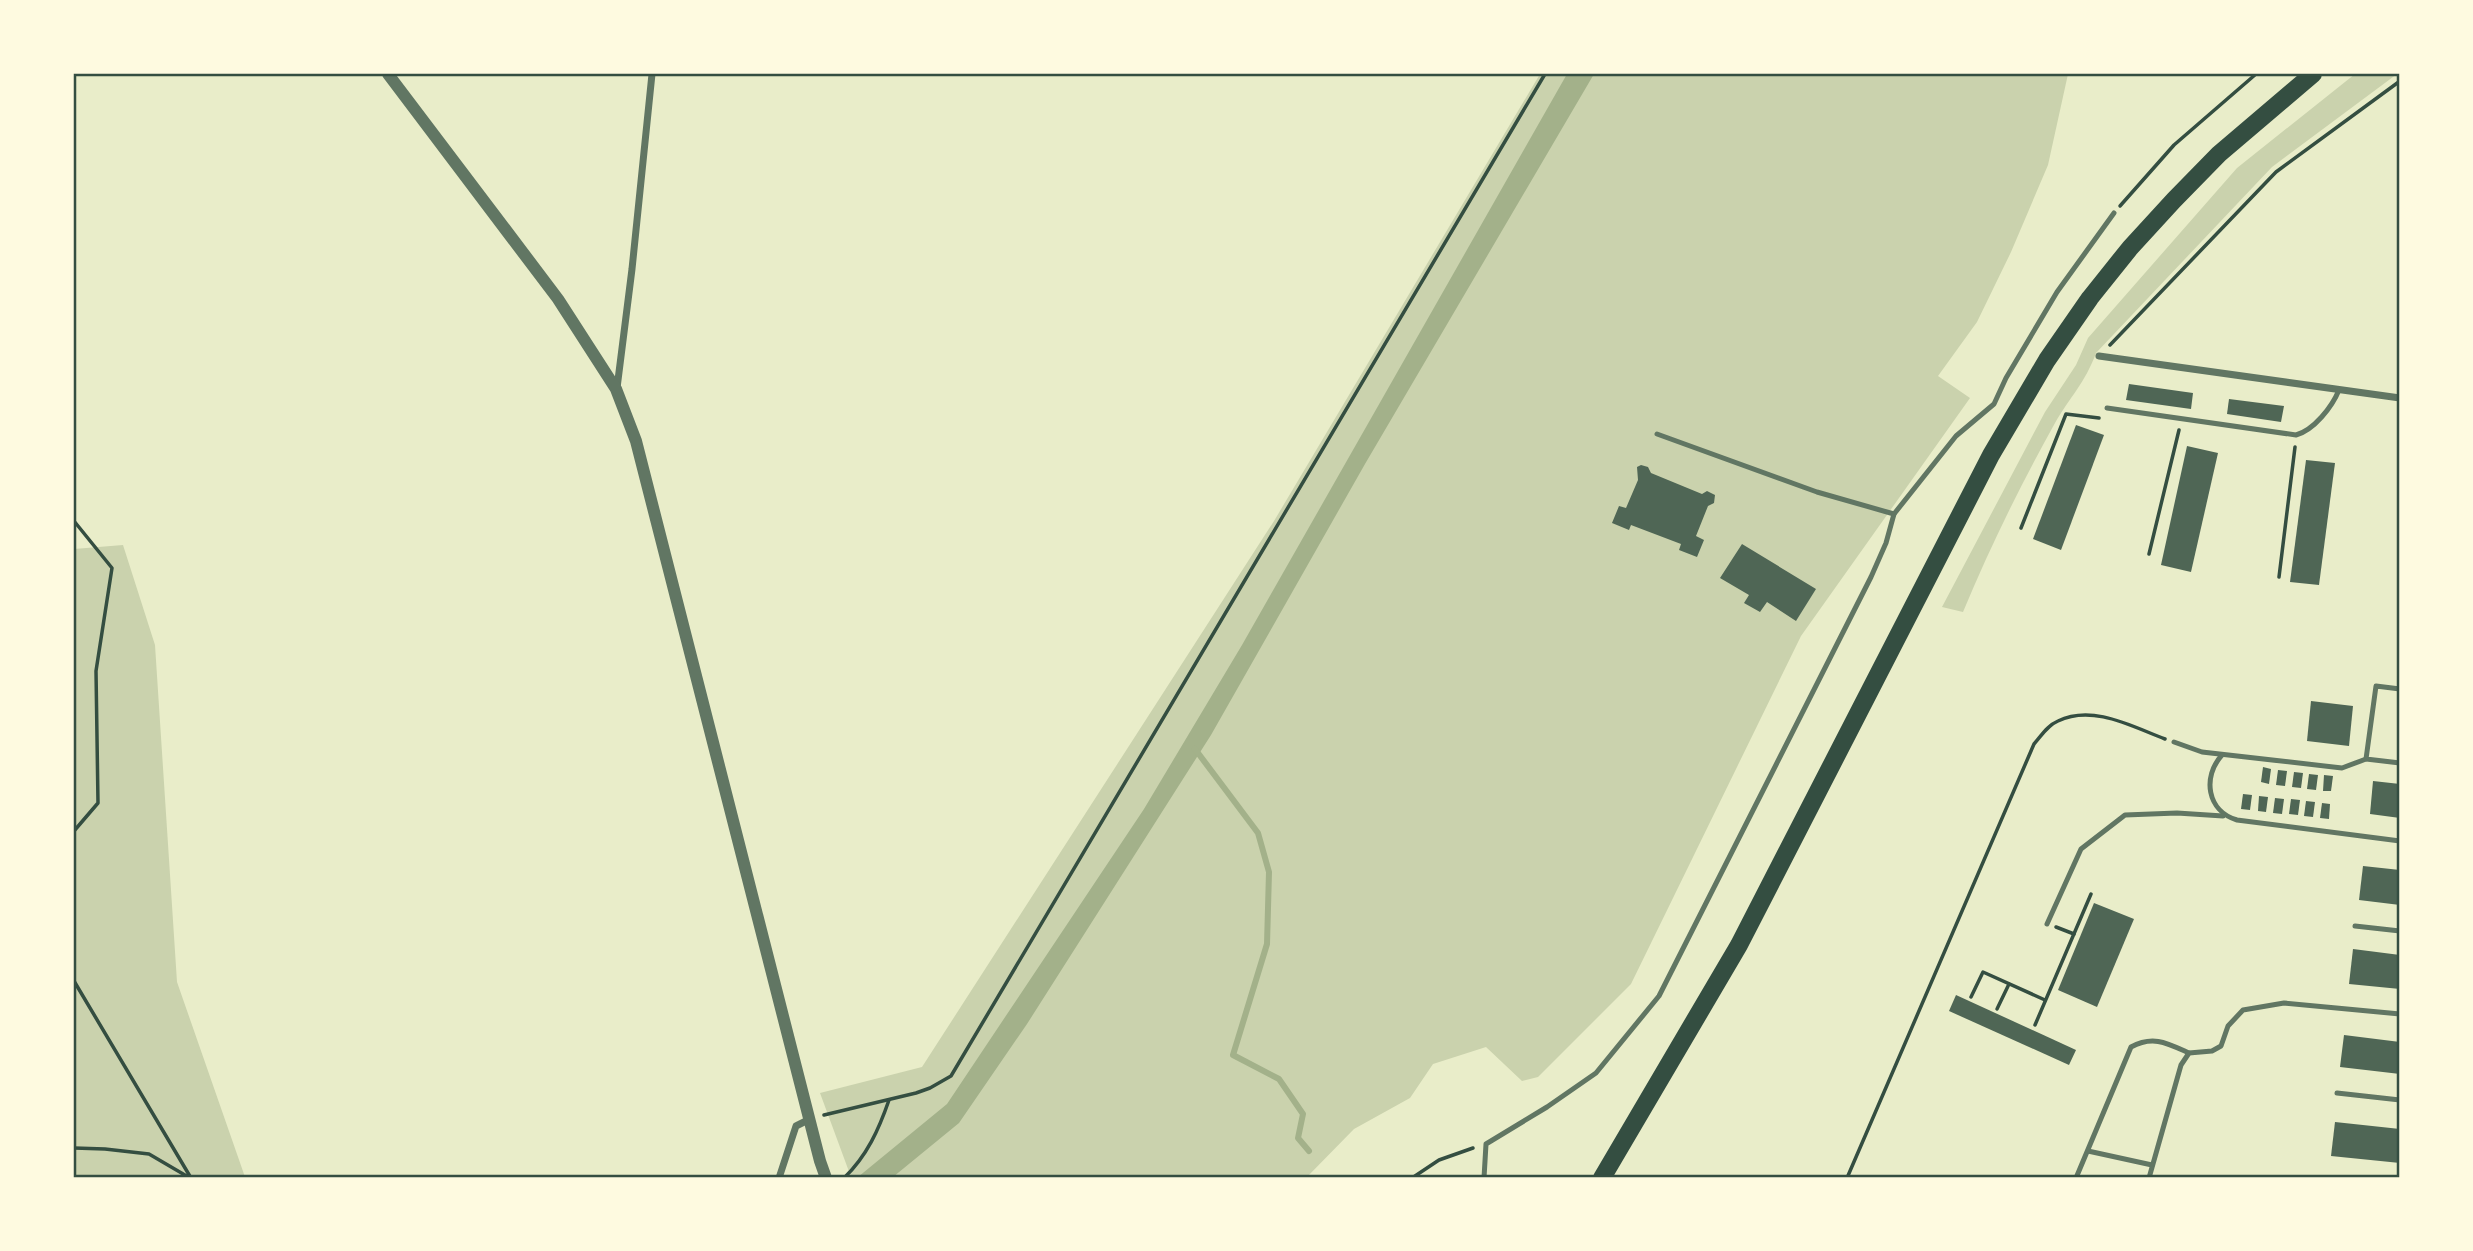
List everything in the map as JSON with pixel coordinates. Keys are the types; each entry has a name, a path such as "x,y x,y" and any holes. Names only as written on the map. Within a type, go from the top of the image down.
{"main road":[{"path":"1602,1178 1739,945 1991,455 2047,360 2130,247 2249,126 2313,74"}],"street":[{"path":"388,74 558,299 616,389 636,441 826,1178"},
{"path":"616,389 632,269 652,74"},
{"path":"2099,356 2399,398"},
{"path":"779,1178 796,1126 812,1118"}],"lane":[{"path":"1484,1178 1486,1144 1596,1073 1659,996 1871,577 1886,543 1894,514 1956,436 1994,404 2006,378 2057,292 2114,213"},
{"path":"2107,408 2296,435 2304,433 2334,403 2339,390"},
{"path":"1657,434 1817,492 1894,514"},
{"path":"2366,759 2375,686 2399,689"},
{"path":"2174,742 2202,752 2343,768 2366,759 2399,763"},
{"path":"2222,755 2215,762 2211,799 2223,816"},
{"path":"2047,924 2081,849 2124,815 2177,813 2223,816 2399,841"},
{"path":"2355,926 2399,931"},
{"path":"2076,1178 2131,1047 2145,1040 2167,1043 2189,1053 2212,1051 2221,1046 2228,1027 2243,1010 2284,1003 2399,1014"},
{"path":"2149,1177 2181,1065 2189,1053"},
{"path":"2337,1093 2399,1100"},
{"path":"2088,1151 2152,1165"}],"path":[{"path":"812,1118 930,1088 951,1076 1372,370 1545,74"},
{"path":"2114,213 2174,145 2256,74"},
{"path":"2099,356 2276,172 2399,81"},
{"path":"2021,528 2066,414 2102,418 2107,408"},
{"path":"2149,554 2181,419"},
{"path":"2280,577 2296,435"},
{"path":"74,521 112,568 96,671 98,803 74,831"},
{"path":"1847,1178 2034,744 2056,721 2090,714 2117,720 2174,742"},
{"path":"2035,1025 2091,894"},
{"path":"2047,924 2074,934"},
{"path":"1971,997 1983,972 2046,1001"},
{"path":"74,981 190,1178"},
{"path":"1997,1009 2009,984"},
{"path":"844,1178 871,1143 880,1127 889,1100"},
{"path":"1412,1178 1439,1160 1486,1144"},
{"path":"74,1148 149,1154 190,1178"}],"shaded area":[{"path":"1540,74 2068,74 2048,165 2011,252 1977,322 1938,376 1970,398 1801,636 1631,984 1538,1077 1522,1081 1486,1047 1433,1064 1410,1098 1354,1129 1306,1178 851,1177 820,1093 922,1067 1274,521"},
{"path":"1567,74 1594,74 1365,464 1211,735 1027,1024 959,1123 893,1177 858,1177 947,1104 1144,809 1242,645"},
{"path":"2355,74 2397,74 2272,167 2096,353 2018,492 1963,612 1942,607 2045,412 2076,365 2088,338 2237,168"},
{"path":"123,545 155,645 177,982 245,1177 74,1178 74,549"}],"building":[{"path":"2129,384 2193,393 2191,409 2126,400"},
{"path":"2229,399 2284,406 2281,422 2227,414"},
{"path":"2076,425 2104,435 2061,550 2033,539"},
{"path":"2187,446 2218,453 2191,572 2161,565"},
{"path":"2306,460 2335,463 2319,585 2290,582"},
{"path":"1637,467 1648,467 1651,473 1702,494 1707,491 1715,495 1714,503 1708,506 1696,536 1704,540 1697,557 1679,550 1681,544 1631,525 1629,530 1612,523 1619,506 1626,508 1638,480"},
{"path":"1742,544 1816,589 1796,621 1767,602 1760,612 1744,603 1749,595 1720,578"},
{"path":"2311,701 2353,706 2349,746 2307,741"},
{"path":"2263,767 2271,769 2269,784 2261,782"},
{"path":"2278,770 2287,771 2285,786 2276,785"},
{"path":"2294,772 2303,773 2301,788 2292,787"},
{"path":"2309,774 2318,775 2316,790 2307,789"},
{"path":"2324,775 2333,776 2331,791 2323,791"},
{"path":"2373,781 2400,784 2400,818 2370,814"},
{"path":"2243,794 2252,795 2250,810 2241,809"},
{"path":"2259,796 2268,797 2266,812 2258,811"},
{"path":"2275,798 2284,799 2282,814 2273,813"},
{"path":"2291,799 2300,800 2298,815 2289,814"},
{"path":"2306,801 2315,802 2313,817 2304,816"},
{"path":"2322,803 2330,804 2329,819 2320,818"},
{"path":"2363,866 2400,870 2400,905 2359,900"},
{"path":"2094,903 2134,919 2097,1007 2058,990"},
{"path":"2353,949 2400,955 2400,989 2349,984"},
{"path":"1956,995 2076,1050 2069,1065 1949,1011"},
{"path":"2344,1035 2400,1042 2400,1074 2340,1067"},
{"path":"2335,1122 2400,1129 2400,1163 2331,1156"}],"waterway":[{"path":"1195,749 1258,833 1269,872 1267,944 1233,1055 1279,1079 1303,1114 1298,1138 1309,1151"}]}
